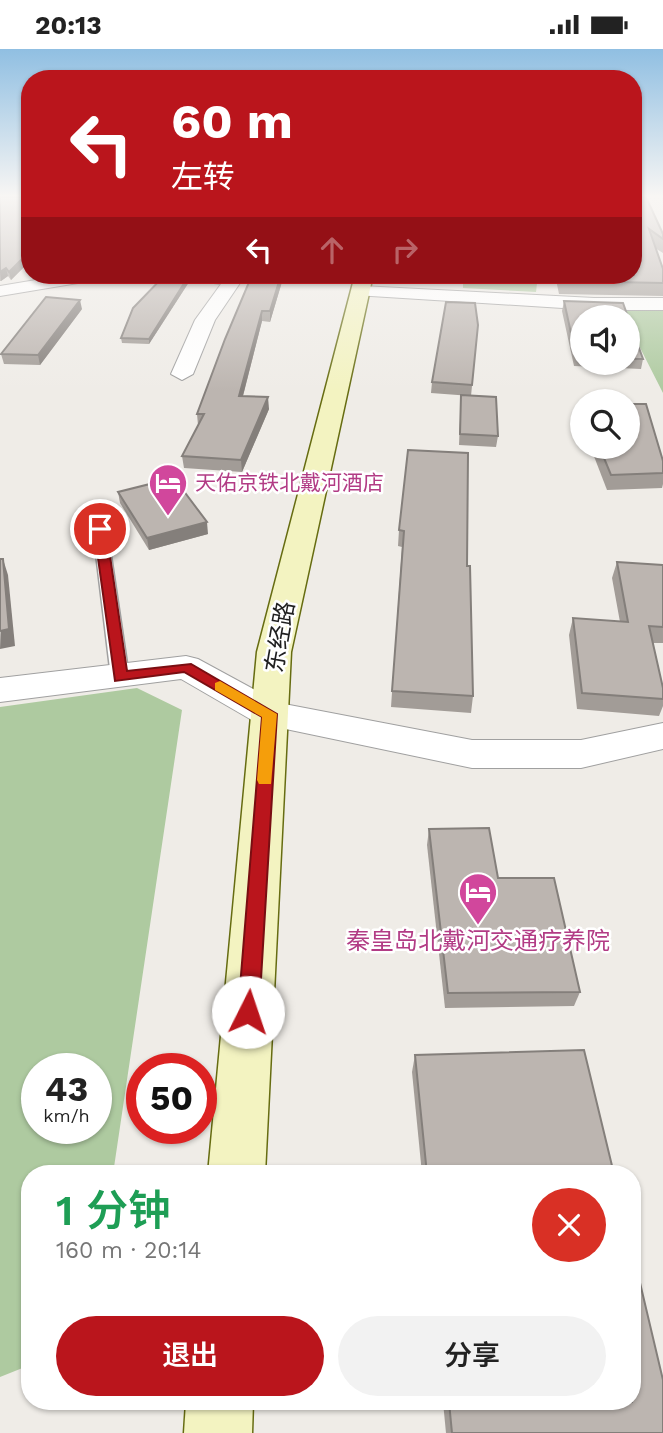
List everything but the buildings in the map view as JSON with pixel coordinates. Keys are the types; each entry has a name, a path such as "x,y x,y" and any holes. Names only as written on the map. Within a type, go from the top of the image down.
{"main road":[{"name":"东经路","path":"237,1165 274,652 363,284"},
{"path":"218,1433 219,1410"}],"street":[{"path":"0,291 42,284"},
{"path":"182,374 205,320 230,284"},
{"path":"374,284 594,304 663,304"},
{"path":"0,690 186,667 270,714 472,754 580,754 663,736"}],"lane":[{"path":"100,529 120,677"}],"green space":[{"path":"463,284 537,284 536,292 463,288"},
{"path":"663,307 663,393 640,348 640,308"},
{"path":"137,688 182,710 131,1053 126,1053 126,1087 114,1165 21,1165 21,1369 0,1377 0,707"}],"slow traffic":[{"path":"220,686 270,714 265,780"}],"place":[{"name":"天佑京铁北戴河酒店","path":"168,517"},
{"name":"秦皇岛北戴河交通疗养院","path":"478,926"}],"route":[{"path":"100,529 120,677 186,667 270,714 248,1012"}]}
